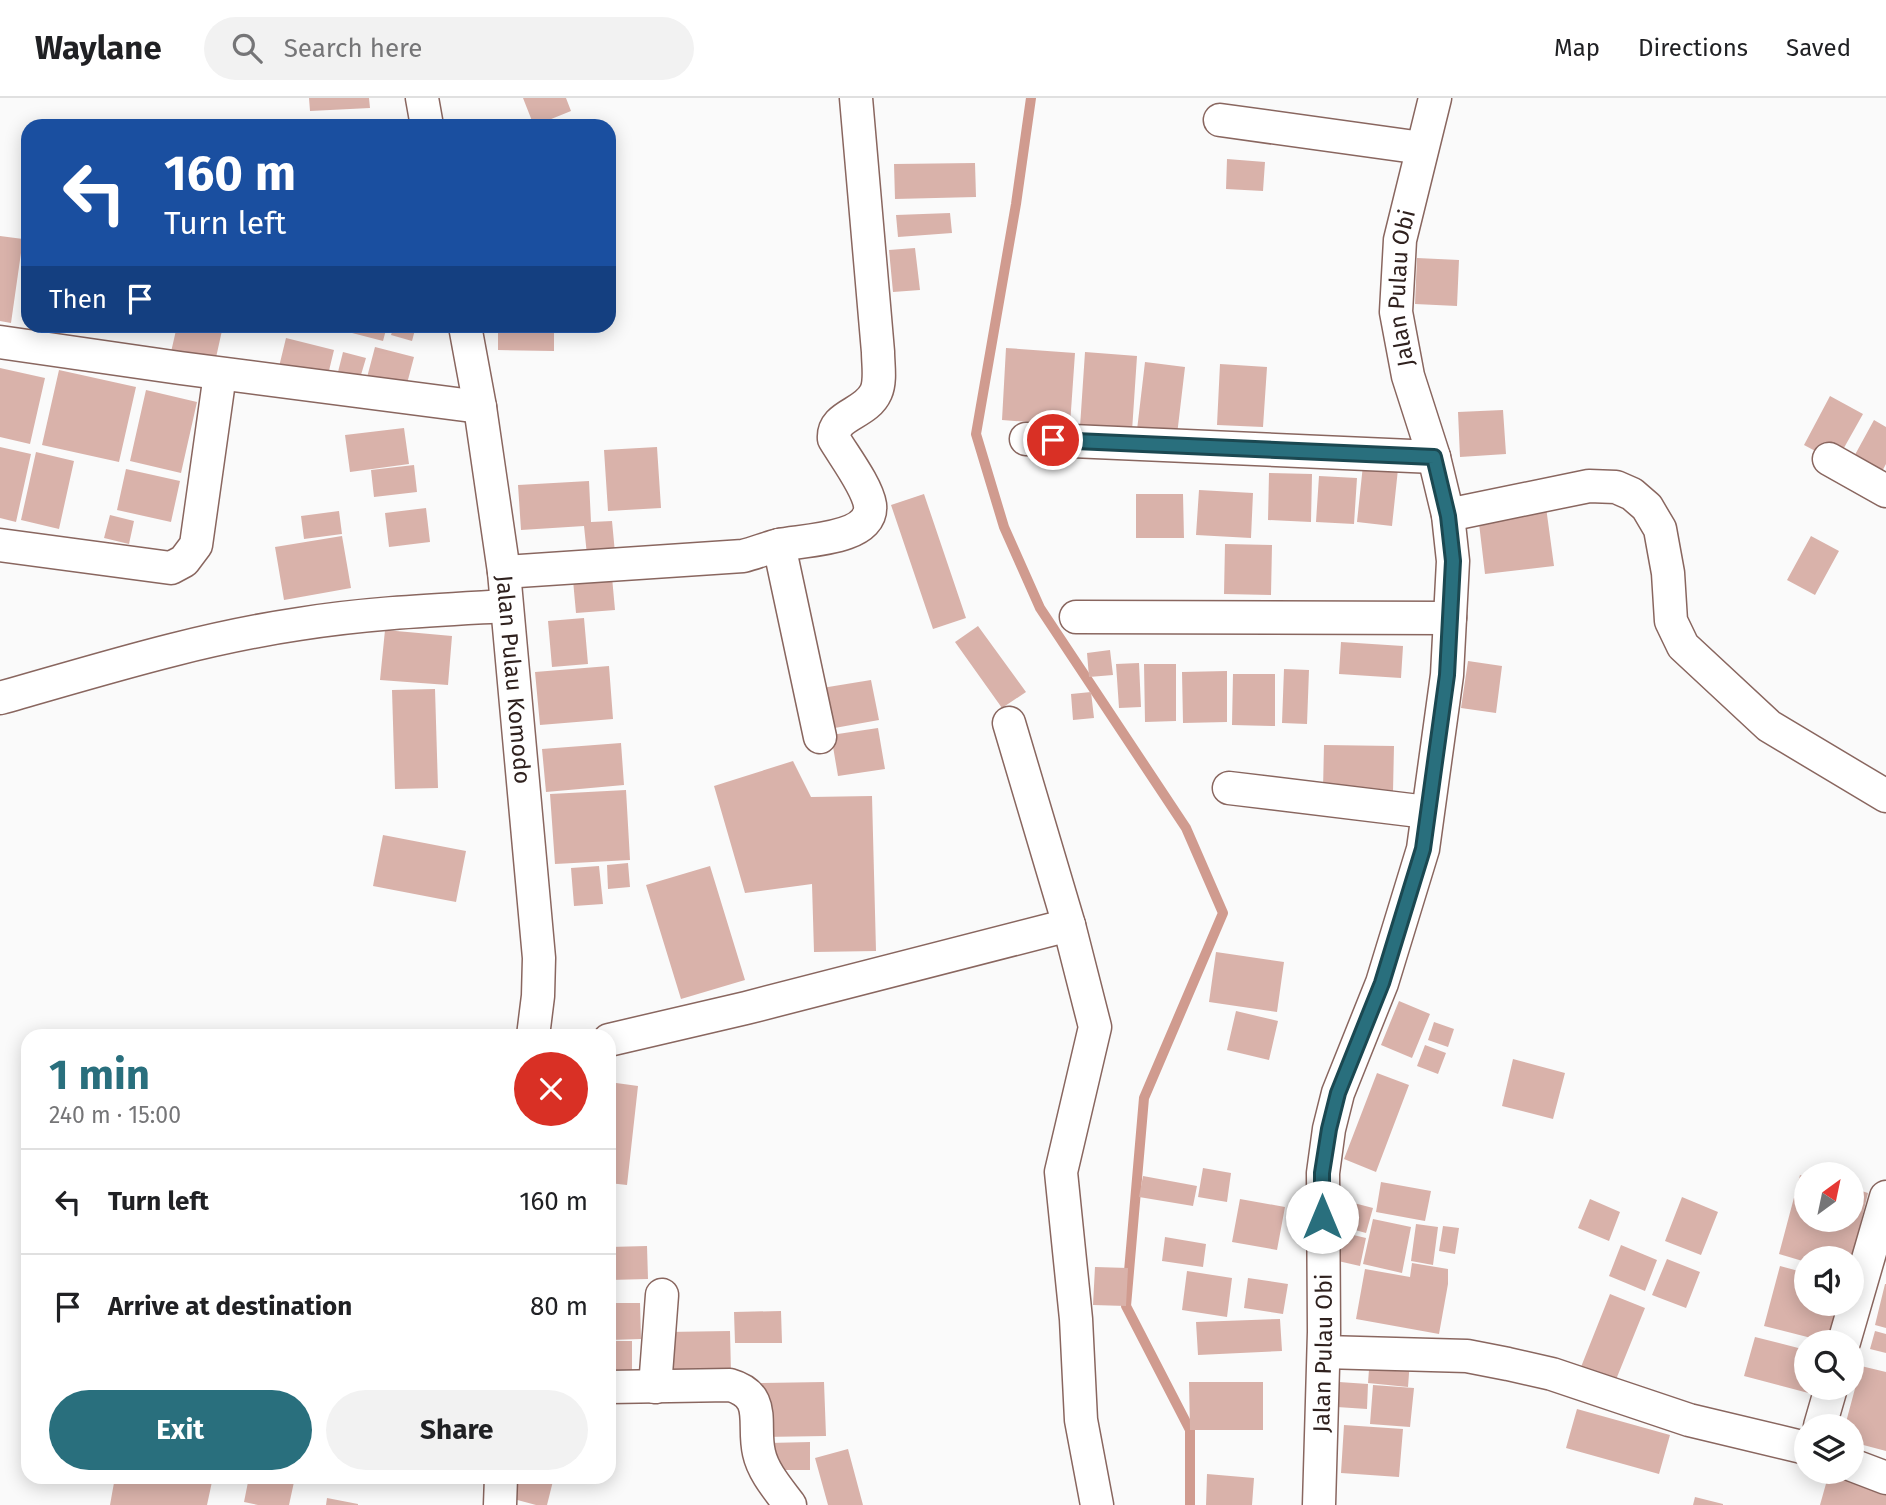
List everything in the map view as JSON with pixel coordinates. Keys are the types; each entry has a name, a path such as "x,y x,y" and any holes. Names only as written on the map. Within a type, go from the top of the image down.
{"street":[{"path":"422,98 426,119"},
{"path":"504,572 743,556 779,545 839,536 861,527 868,519 870,508 867,495 834,439 833,429 838,421 866,406 876,391 878,377 856,98"},
{"name":"Jalan Pulau Obi","path":"1319,1505 1324,1352 1322,1173 1338,1093 1392,953 1423,849 1447,675 1453,561 1448,516 1434,457 1408,376 1396,312 1400,240 1435,98"},
{"path":"1220,120 1422,148"},
{"name":"Jalan Pulau Komodo","path":"466,333 504,572 533,869 539,958 534,1029"},
{"path":"0,342 220,374 480,407"},
{"path":"0,545 171,568 184,561 196,545 220,374"},
{"path":"1026,439 1434,457"},
{"path":"1829,459 1886,491"},
{"path":"1448,516 1589,486 1616,487 1632,494 1647,507 1660,528 1668,573 1671,621 1683,646 1769,726 1886,796"},
{"path":"779,545 820,737"},
{"path":"0,698 180,646 300,624 506,606"},
{"path":"1076,617 1450,618"},
{"path":"1009,723 1069,925 1095,1027 1061,1172 1076,1319 1081,1420 1097,1505"},
{"path":"1230,788 1427,812"},
{"path":"616,1038 746,1008 1069,925"},
{"path":"1847,1330 1886,1197"},
{"path":"655,1387 663,1295"},
{"path":"1324,1352 1467,1356 1552,1374 1689,1420 1794,1445"},
{"path":"616,1387 730,1385 751,1395 756,1406 759,1453 776,1486 790,1505"},
{"path":"1864,1470 1886,1478"},
{"path":"500,1505 501,1484"}],"building":[{"path":"309,98 369,98 370,108 310,111"},
{"path":"523,98 566,98 571,111 551,119 531,119"},
{"path":"1227,159 1265,162 1263,191 1226,189"},
{"path":"975,163 976,197 895,199 894,164"},
{"path":"950,213 952,233 898,237 896,215"},
{"path":"0,236 21,239 21,253 11,323 0,321"},
{"path":"915,248 920,290 893,292 889,250"},
{"path":"1417,258 1459,260 1457,306 1415,304"},
{"path":"175,333 221,333 215,362 171,352"},
{"path":"352,333 385,333 383,341"},
{"path":"392,333 414,333 412,341 391,335"},
{"path":"498,333 554,333 554,351 498,350"},
{"path":"286,338 334,350 326,383 278,371"},
{"path":"375,347 414,357 404,395 365,385"},
{"path":"1006,348 1075,353 1070,425 1002,420"},
{"path":"343,352 366,358 358,385 336,380"},
{"path":"1085,352 1137,356 1132,431 1080,427"},
{"path":"1145,362 1185,367 1177,435 1137,430"},
{"path":"1220,364 1267,367 1263,427 1217,425"},
{"path":"0,368 45,378 30,444 0,437"},
{"path":"59,370 136,387 119,462 42,445"},
{"path":"146,390 197,402 181,473 130,461"},
{"path":"1830,396 1863,414 1836,462 1804,445"},
{"path":"1503,410 1506,454 1460,457 1458,412"},
{"path":"1874,420 1886,427 1886,464 1879,477 1851,462"},
{"path":"404,428 409,464 350,472 345,435"},
{"path":"0,447 31,454 16,522 0,518"},
{"path":"657,447 661,508 608,511 604,450"},
{"path":"36,452 74,461 59,529 21,520"},
{"path":"414,465 417,492 374,497 371,470"},
{"path":"1363,465 1398,469 1392,526 1357,522"},
{"path":"126,469 180,481 171,522 117,510"},
{"path":"1269,473 1312,474 1311,522 1268,520"},
{"path":"1319,476 1357,478 1354,524 1316,522"},
{"path":"589,481 591,522 612,521 615,553 587,555 584,526 521,530 518,485"},
{"path":"1199,490 1253,493 1251,538 1196,535"},
{"path":"924,494 966,618 933,629 891,505"},
{"path":"1136,494 1183,494 1184,538 1136,538"},
{"path":"1546,507 1554,566 1485,574 1478,515"},
{"path":"426,508 430,542 389,547 385,513"},
{"path":"339,511 342,534 304,539 301,516"},
{"path":"110,515 134,521 129,544 104,538"},
{"path":"342,536 351,588 284,600 275,547"},
{"path":"1811,536 1839,551 1815,595 1787,580"},
{"path":"1225,544 1272,545 1271,595 1224,594"},
{"path":"612,577 615,610 576,613 573,580"},
{"path":"584,618 588,664 552,667 548,621"},
{"path":"978,626 1026,692 1002,708 955,642"},
{"path":"385,630 452,636 448,685 380,680"},
{"path":"1341,642 1403,646 1401,678 1339,674"},
{"path":"1110,650 1113,675 1089,677 1087,653"},
{"path":"1468,661 1502,666 1496,713 1461,708"},
{"path":"1139,663 1141,707 1119,708 1116,664"},
{"path":"1144,664 1176,664 1176,721 1145,722"},
{"path":"609,666 613,719 540,725 535,672"},
{"path":"1284,669 1309,670 1307,724 1282,723"},
{"path":"1227,671 1227,722 1183,723 1182,672"},
{"path":"1233,674 1275,674 1275,726 1232,725"},
{"path":"871,680 879,720 829,729 822,688"},
{"path":"435,689 438,788 395,789 392,690"},
{"path":"1091,692 1094,718 1073,720 1071,694"},
{"path":"878,728 885,769 838,776 831,735"},
{"path":"621,743 624,785 546,792 542,749"},
{"path":"1324,745 1394,746 1393,792 1323,790"},
{"path":"793,761 811,797 872,796 876,951 814,952 812,884 745,893 714,786"},
{"path":"626,790 630,860 555,864 550,794"},
{"path":"383,835 466,851 456,902 373,886"},
{"path":"628,863 630,887 608,889 607,865"},
{"path":"599,866 603,904 574,906 571,868"},
{"path":"710,866 745,980 681,999 646,885"},
{"path":"1216,952 1284,962 1277,1012 1209,1002"},
{"path":"1399,1001 1430,1014 1412,1058 1381,1045"},
{"path":"1236,1011 1278,1021 1269,1060 1227,1050"},
{"path":"1434,1022 1454,1029 1448,1047 1428,1040"},
{"path":"1425,1045 1446,1053 1438,1074 1417,1066"},
{"path":"1513,1059 1565,1073 1553,1119 1502,1106"},
{"path":"1377,1073 1409,1085 1376,1172 1344,1159"},
{"path":"616,1083 638,1086 627,1185 616,1184"},
{"path":"1203,1168 1231,1173 1227,1202 1198,1197"},
{"path":"1143,1176 1197,1186 1193,1206 1139,1197"},
{"path":"1381,1182 1431,1191 1425,1221 1376,1212"},
{"path":"1864,1192 1868,1193 1864,1209"},
{"path":"1682,1197 1718,1212 1701,1255 1665,1241"},
{"path":"1794,1198 1794,1232 1858,1232 1855,1246 1794,1246 1794,1258 1779,1254"},
{"path":"1240,1199 1285,1207 1277,1250 1232,1242"},
{"path":"1590,1199 1620,1212 1609,1241 1578,1228"},
{"path":"1350,1202 1373,1208 1366,1233 1344,1227"},
{"path":"1373,1219 1411,1227 1402,1273 1363,1264"},
{"path":"1416,1224 1438,1227 1433,1265 1411,1261"},
{"path":"1443,1226 1459,1228 1455,1254 1439,1251"},
{"path":"1345,1233 1366,1238 1360,1266 1338,1261"},
{"path":"1165,1237 1206,1244 1203,1267 1162,1261"},
{"path":"1621,1245 1657,1260 1645,1291 1609,1276"},
{"path":"647,1246 648,1279 616,1280 616,1247"},
{"path":"1667,1259 1700,1272 1686,1308 1652,1295"},
{"path":"1412,1263 1448,1269 1439,1334 1356,1319 1365,1269 1410,1277"},
{"path":"1780,1266 1794,1270 1794,1316 1844,1316 1839,1330 1794,1330 1794,1334 1764,1326"},
{"path":"1095,1267 1128,1268 1126,1306 1093,1305"},
{"path":"1187,1271 1232,1278 1227,1317 1182,1310"},
{"path":"1248,1278 1288,1284 1283,1314 1244,1308"},
{"path":"1886,1284 1886,1328 1875,1325"},
{"path":"1610,1294 1645,1308 1613,1387 1579,1372"},
{"path":"616,1303 640,1303 641,1339 616,1340"},
{"path":"781,1311 782,1343 735,1343 734,1312"},
{"path":"1280,1319 1282,1351 1198,1355 1196,1322"},
{"path":"730,1331 731,1373 668,1374 666,1332"},
{"path":"1875,1331 1886,1334 1886,1353 1870,1349"},
{"path":"1755,1337 1794,1347 1794,1389 1744,1376"},
{"path":"616,1341 632,1341 632,1379 616,1380"},
{"path":"1370,1356 1410,1360 1408,1387 1368,1383"},
{"path":"1864,1367 1886,1372 1886,1451 1864,1445 1864,1414 1848,1414 1852,1400 1864,1400"},
{"path":"824,1382 826,1436 762,1437 761,1383"},
{"path":"1189,1382 1263,1382 1263,1430 1190,1430"},
{"path":"1339,1382 1368,1384 1367,1409 1337,1407"},
{"path":"1373,1385 1414,1388 1410,1427 1370,1424"},
{"path":"1577,1409 1670,1435 1659,1474 1566,1448"},
{"path":"1344,1425 1403,1429 1399,1477 1341,1473"},
{"path":"810,1442 810,1470 769,1470 769,1443"},
{"path":"848,1449 863,1505 828,1505 815,1458"},
{"path":"1207,1474 1254,1478 1252,1505 1206,1505"},
{"path":"1864,1483 1886,1489 1886,1505 1820,1505 1826,1484"},
{"path":"114,1484 212,1484 207,1505 110,1505"},
{"path":"248,1484 294,1484 289,1505 244,1502"},
{"path":"514,1484 552,1484 547,1505 510,1498"},
{"path":"1695,1497 1723,1504 1723,1505 1693,1505"},
{"path":"327,1498 358,1504 358,1505 326,1505"}],"waterway":[{"path":"1031,98 1016,204 976,434 1004,527 1040,608 1186,828 1223,913 1144,1098 1126,1306 1190,1430 1190,1505"}],"route":[{"path":"1053,440 1434,457 1448,516 1453,561 1447,675 1423,849 1382,983 1338,1093 1322,1173 1322,1217"}]}
